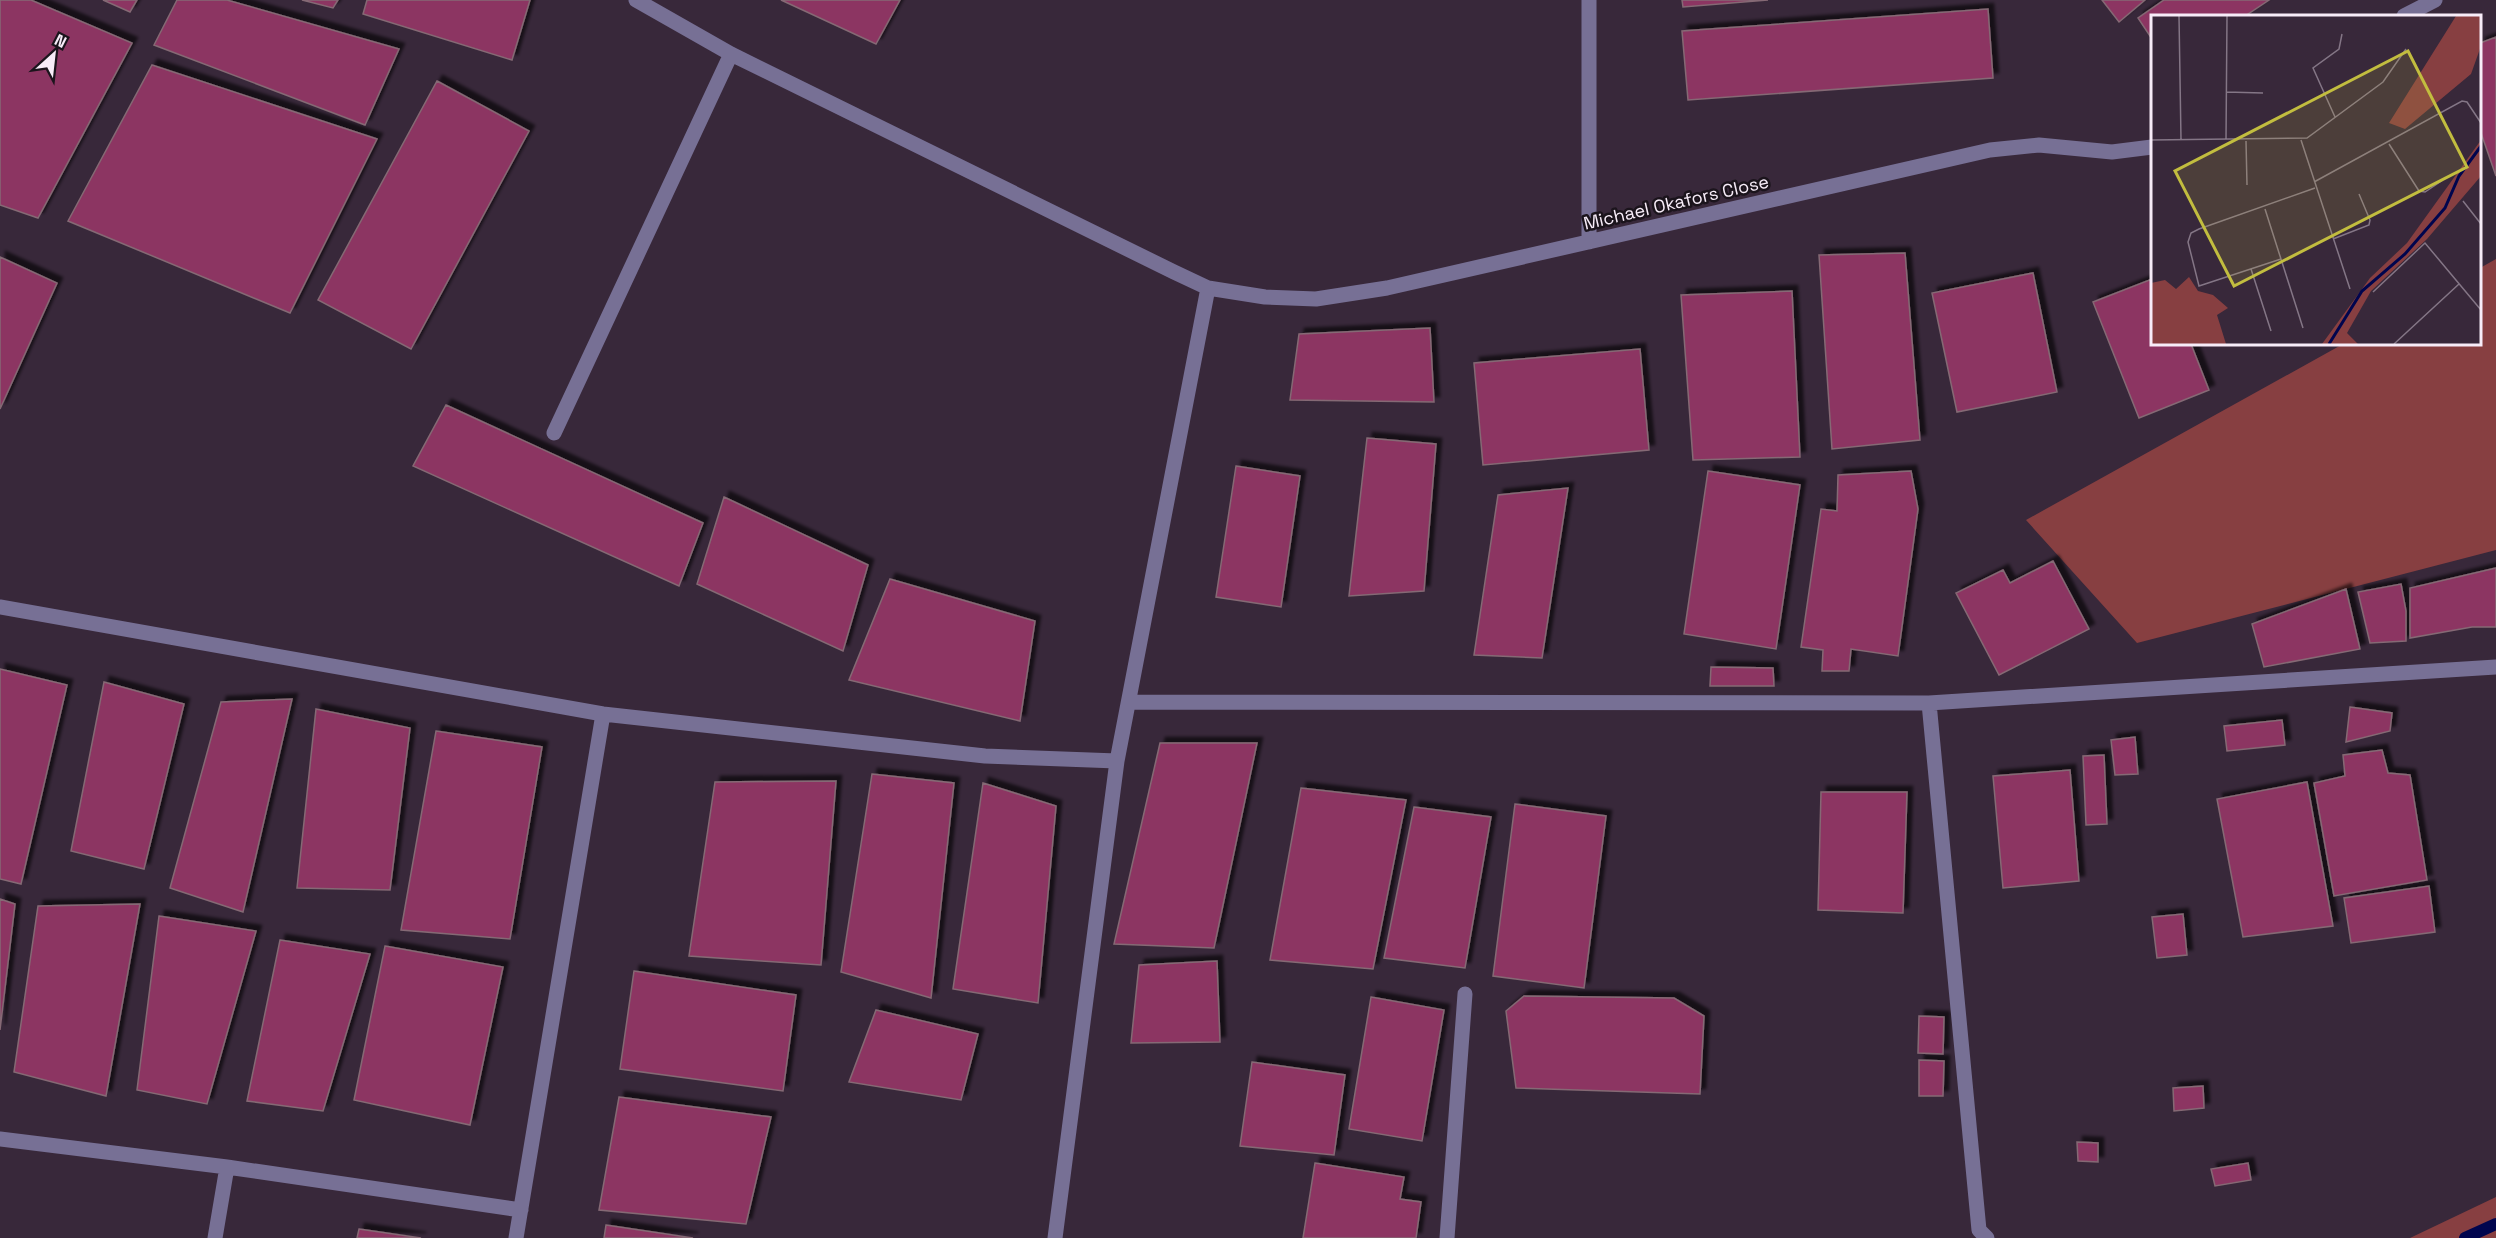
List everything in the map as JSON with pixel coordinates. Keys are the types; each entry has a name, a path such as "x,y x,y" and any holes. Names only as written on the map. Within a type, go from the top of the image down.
{"street":[{"name":"Michael Okafors Close","path":"636,0 731,54 1208,288 1265,297 1316,299 1387,288 1990,150 2039,145 2112,152 2151,147"},
{"path":"1589,0 1589,242"},
{"path":"2406,15 2435,0"},
{"path":"554,433 731,54"},
{"path":"1055,1238 1117,761 1208,288"},
{"path":"0,608 603,714 985,756 1117,761"},
{"path":"1129,702 1929,702 2496,667"},
{"path":"1929,702 1979,1230 1987,1238"},
{"path":"516,1238 603,714"},
{"path":"1447,1238 1465,994"},
{"path":"0,1139 227,1167 520,1210"},
{"path":"215,1238 227,1167"}],"shaded area":[{"path":"2496,259 2496,550 2137,643 2026,520 2341,345 2481,345 2481,267"},
{"path":"2496,1197 2496,1238 2410,1238"}],"building":[{"path":"0,0 31,0 132,43 38,218 0,205"},
{"path":"103,0 137,0 130,12"},
{"path":"177,0 227,0 399,49 365,125 154,45"},
{"path":"302,0 338,0 333,8"},
{"path":"367,0 530,0 512,60 363,14"},
{"path":"781,0 900,0 876,44"},
{"path":"1682,0 1768,0 1683,7"},
{"path":"2102,0 2145,0 2119,22"},
{"path":"2164,0 2269,0 2246,15 2151,15 2151,38 2138,18"},
{"path":"1988,9 1993,78 1688,100 1682,31"},
{"path":"2496,37 2496,176 2481,133 2481,43"},
{"path":"152,65 377,139 290,313 68,221"},
{"path":"437,81 529,131 411,349 318,300"},
{"path":"1905,253 1920,440 1832,449 1819,255"},
{"path":"0,257 57,283 0,409"},
{"path":"2033,273 2057,392 1957,412 1932,293"},
{"path":"2151,279 2151,345 2191,345 2209,390 2139,418 2093,302"},
{"path":"1792,291 1800,457 1693,460 1681,295"},
{"path":"1430,328 1434,402 1290,400 1299,334"},
{"path":"1640,349 1649,450 1483,465 1474,363"},
{"path":"446,405 703,523 679,586 413,466"},
{"path":"1367,438 1436,444 1424,591 1349,596"},
{"path":"1236,466 1300,476 1281,607 1216,597"},
{"path":"1708,471 1800,485 1776,649 1684,634"},
{"path":"1911,471 1918,509 1898,656 1851,649 1849,671 1822,671 1823,650 1801,647 1821,509 1837,511 1838,475"},
{"path":"1568,488 1542,658 1474,655 1498,495"},
{"path":"724,497 868,565 843,651 697,584"},
{"path":"2053,561 2089,629 1999,675 1956,593 2003,570 2010,583"},
{"path":"2496,568 2496,627 2472,627 2410,638 2410,588"},
{"path":"890,579 1035,621 1020,721 849,680"},
{"path":"2401,584 2406,611 2406,641 2370,643 2358,592"},
{"path":"2346,589 2360,649 2264,667 2252,624"},
{"path":"1711,667 1773,668 1774,686 1710,686"},
{"path":"0,669 67,685 21,884 0,879"},
{"path":"104,682 184,704 144,869 71,851"},
{"path":"292,699 243,912 170,888 221,702"},
{"path":"2350,707 2392,713 2390,731 2346,742"},
{"path":"316,709 410,728 390,890 297,888"},
{"path":"2282,720 2285,745 2227,751 2224,726"},
{"path":"436,731 542,747 510,939 401,930"},
{"path":"2135,737 2138,774 2115,775 2111,740"},
{"path":"1160,743 1257,743 1214,948 1114,944"},
{"path":"2382,750 2388,773 2410,775 2427,880 2334,896 2314,783 2345,776 2343,755"},
{"path":"2104,755 2107,824 2086,825 2083,756"},
{"path":"2070,770 2079,881 2003,888 1993,776"},
{"path":"872,774 954,783 931,998 841,972"},
{"path":"836,781 821,965 689,956 715,782"},
{"path":"2307,782 2333,926 2243,937 2217,799"},
{"path":"983,783 1056,806 1038,1003 953,989"},
{"path":"1301,788 1406,800 1373,969 1270,960"},
{"path":"1821,792 1907,792 1903,913 1818,910"},
{"path":"1515,804 1606,816 1584,988 1493,976"},
{"path":"1414,807 1491,817 1465,968 1384,958"},
{"path":"2429,886 2435,932 2351,943 2344,898"},
{"path":"0,899 15,904 0,1030"},
{"path":"140,904 106,1096 14,1072 38,906"},
{"path":"2183,914 2187,955 2157,958 2152,917"},
{"path":"159,916 256,931 207,1104 137,1090"},
{"path":"280,940 370,954 323,1111 247,1101"},
{"path":"385,946 503,967 470,1125 354,1100"},
{"path":"1217,961 1220,1042 1131,1043 1139,965"},
{"path":"634,971 796,995 783,1091 620,1069"},
{"path":"1524,996 1674,998 1704,1016 1700,1094 1516,1088 1506,1011"},
{"path":"1371,997 1444,1010 1422,1141 1349,1129"},
{"path":"876,1010 978,1034 961,1100 849,1082"},
{"path":"1919,1016 1944,1017 1943,1054 1918,1053"},
{"path":"1919,1060 1944,1061 1943,1096 1919,1096"},
{"path":"1252,1062 1345,1075 1334,1155 1240,1146"},
{"path":"2203,1086 2204,1108 2174,1111 2173,1088"},
{"path":"619,1097 771,1117 746,1224 599,1210"},
{"path":"2077,1142 2098,1143 2098,1162 2078,1161"},
{"path":"1315,1163 1404,1177 1400,1199 1421,1202 1416,1238 1303,1238"},
{"path":"2248,1163 2251,1180 2215,1186 2211,1169"},
{"path":"606,1225 693,1238 604,1238"},
{"path":"359,1229 421,1238 357,1238"}],"waterway":[{"path":"2465,1238 2496,1224"}]}
